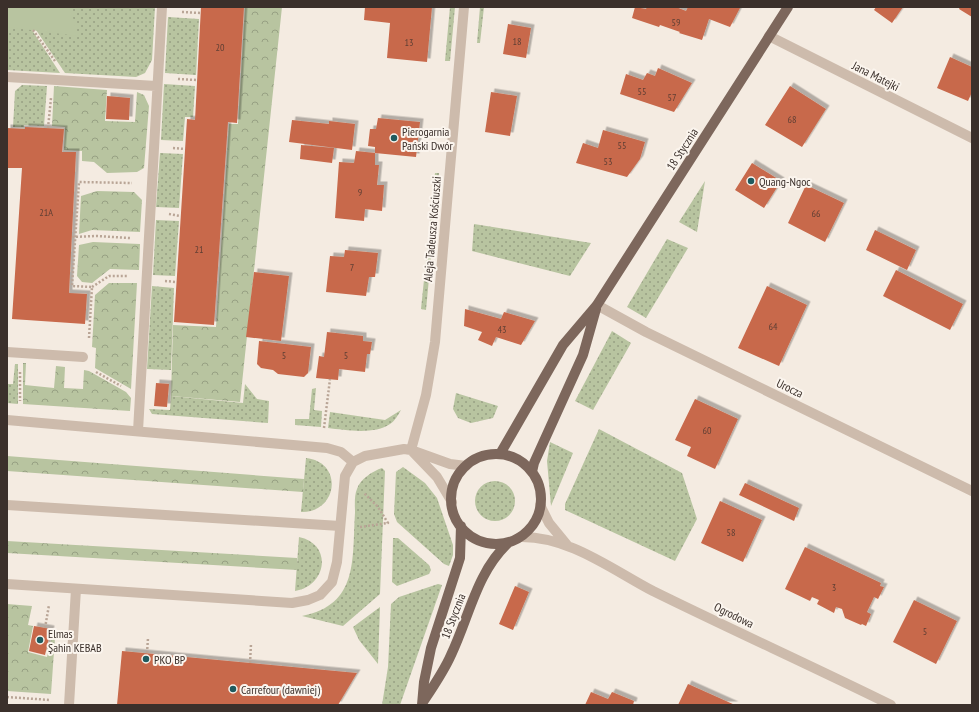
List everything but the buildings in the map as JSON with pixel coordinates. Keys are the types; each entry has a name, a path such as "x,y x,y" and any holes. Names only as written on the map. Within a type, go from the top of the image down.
{"main road":[{"name":"18 Stycznia","path":"500,454 563,345 597,306 788,7"},
{"name":"18 Stycznia","path":"532,472 539,450 582,355 597,306"},
{"path":"488,454 500,454 518,459 532,472 539,486 541,500 534,524 520,537 509,542 499,544 483,542 468,534 461,526 453,511 452,493 456,480 466,466 478,458 488,454"},
{"name":"18 Stycznia","path":"423,704 424,682 431,648 460,558 461,526"},
{"name":"18 Stycznia","path":"423,704 451,656 484,573 496,554 509,542"}],"street":[{"path":"138,431 156,86 162,7"},
{"name":"Aleja Tadeusza Kościuszki","path":"411,450 426,395 435,342 464,7"},
{"name":"Jana Matejki","path":"770,36 972,138"},
{"path":"7,77 156,86"},
{"name":"Urocza","path":"597,306 646,332 972,491"},
{"path":"7,352 83,357"},
{"path":"7,420 327,448 341,452 353,462"},
{"path":"411,450 437,478 452,502"},
{"path":"7,584 292,603 308,600 320,595 332,582 337,562 345,476 353,462 365,456 387,451 411,450 450,464 466,466"},
{"path":"7,505 340,526"},
{"name":"Ogrodowa","path":"540,505 549,523 567,545"},
{"name":"Ogrodowa","path":"520,537 542,538 567,545 652,590 891,705"},
{"path":"69,703 76,589"}],"path":[{"path":"34,30 63,73 63,80"},
{"path":"48,128 52,80"},
{"path":"146,277 109,276 92,287 71,286 77,189 79,182 151,184"},
{"path":"74,237 96,236 148,240"},
{"path":"92,287 90,338 84,338 83,357 85,368 131,392 140,393"},
{"path":"20,353 20,421"},
{"path":"324,431 330,379"},
{"path":"340,526 357,527 388,523 378,508 358,488 353,462"},
{"path":"45,628 50,605"},
{"path":"147,653 148,638"},
{"path":"250,663 251,644"},
{"path":"7,697 69,703"}],"green space":[{"path":"7,7 155,7 152,60 145,73 136,77 65,73 36,30 32,30 60,73 7,70"},
{"path":"7,7 70,7 78,36 7,27"},
{"path":"245,7 282,7 240,402 171,396 173,325 216,327 229,124 238,124"},
{"path":"450,7 455,7 450,61 445,61"},
{"path":"480,7 484,7 480,43 477,43"},
{"path":"168,17 199,19 196,75 165,73"},
{"path":"164,84 195,86 193,117 185,117 183,141 161,140"},
{"path":"22,85 47,86 44,126 24,125 24,127 13,127 15,91"},
{"path":"54,86 107,90 105,121 135,122 137,92 144,95 149,106 144,168 137,172 107,173 94,162 82,161 82,151 64,150 65,127 52,126"},
{"path":"160,153 183,154 179,208 156,207"},
{"path":"435,173 439,173 426,310 421,309"},
{"path":"705,181 697,232 679,222"},
{"path":"97,191 134,192 142,200 140,232 92,230 79,234 81,196"},
{"path":"156,220 179,221 175,276 153,275"},
{"path":"474,224 591,243 570,276 472,251"},
{"path":"667,239 688,248 646,318 627,307"},
{"path":"93,242 140,244 139,270 110,269 92,283 82,282 77,276 79,245"},
{"path":"109,283 137,283 131,389 95,368 96,348 92,347 95,295"},
{"path":"152,286 174,288 171,370 147,369"},
{"path":"612,331 631,343 593,410 575,401"},
{"path":"23,363 26,363 25,385 54,388 56,366 65,367 64,388 83,389 84,370 89,371 126,392 131,398 130,411 23,404"},
{"path":"15,364 18,364 18,404 7,403 7,384 13,384"},
{"path":"245,384 257,399 269,401 268,423 152,414 149,409 170,410 171,396 243,403"},
{"path":"316,388 314,410 322,411 321,427 295,425 295,419 309,419 312,389"},
{"path":"456,393 498,406 493,418 471,423 458,418 453,409"},
{"path":"401,410 392,423 376,430 360,431 328,428 330,412 385,420"},
{"path":"599,429 682,473 697,519 675,561 565,510 565,504"},
{"path":"550,442 573,453 551,506 547,461"},
{"path":"7,456 304,479 303,492 7,471"},
{"path":"306,458 318,462 326,468 331,477 332,487 329,496 323,505 313,510 301,512"},
{"path":"403,467 425,483 437,498 453,545 453,555 449,566 444,564 397,522 394,514 396,472"},
{"path":"382,468 385,471 380,594 343,626 302,616 321,610 334,602 343,591 349,578 352,563 356,492 364,479 371,473"},
{"path":"499,481 506,484 512,490 515,501 514,509 506,518 499,521 491,521 484,518 476,509 475,497 478,490 487,482"},
{"path":"299,537 310,541 317,548 321,556 322,565 319,574 314,581 306,588 295,591"},
{"path":"393,538 398,538 429,565 431,570 429,574 397,586 392,582"},
{"path":"7,541 297,558 297,570 7,553"},
{"path":"438,584 442,585 400,705 382,705 388,667 391,604 399,597"},
{"path":"7,604 32,606 28,625 33,626 28,652 47,657 52,636 55,637 51,694 7,691"},
{"path":"380,607 378,664 359,640 353,627"}],"place":[{"name":"Pierogarnia Pański Dwór","path":"394,138"},
{"name":"Quang-Ngoc","path":"751,181"},
{"name":"Elmas Şahin KEBAB","path":"40,640"},
{"name":"PKO BP","path":"146,659"},
{"name":"Carrefour (dawniej)","path":"233,689"}]}
